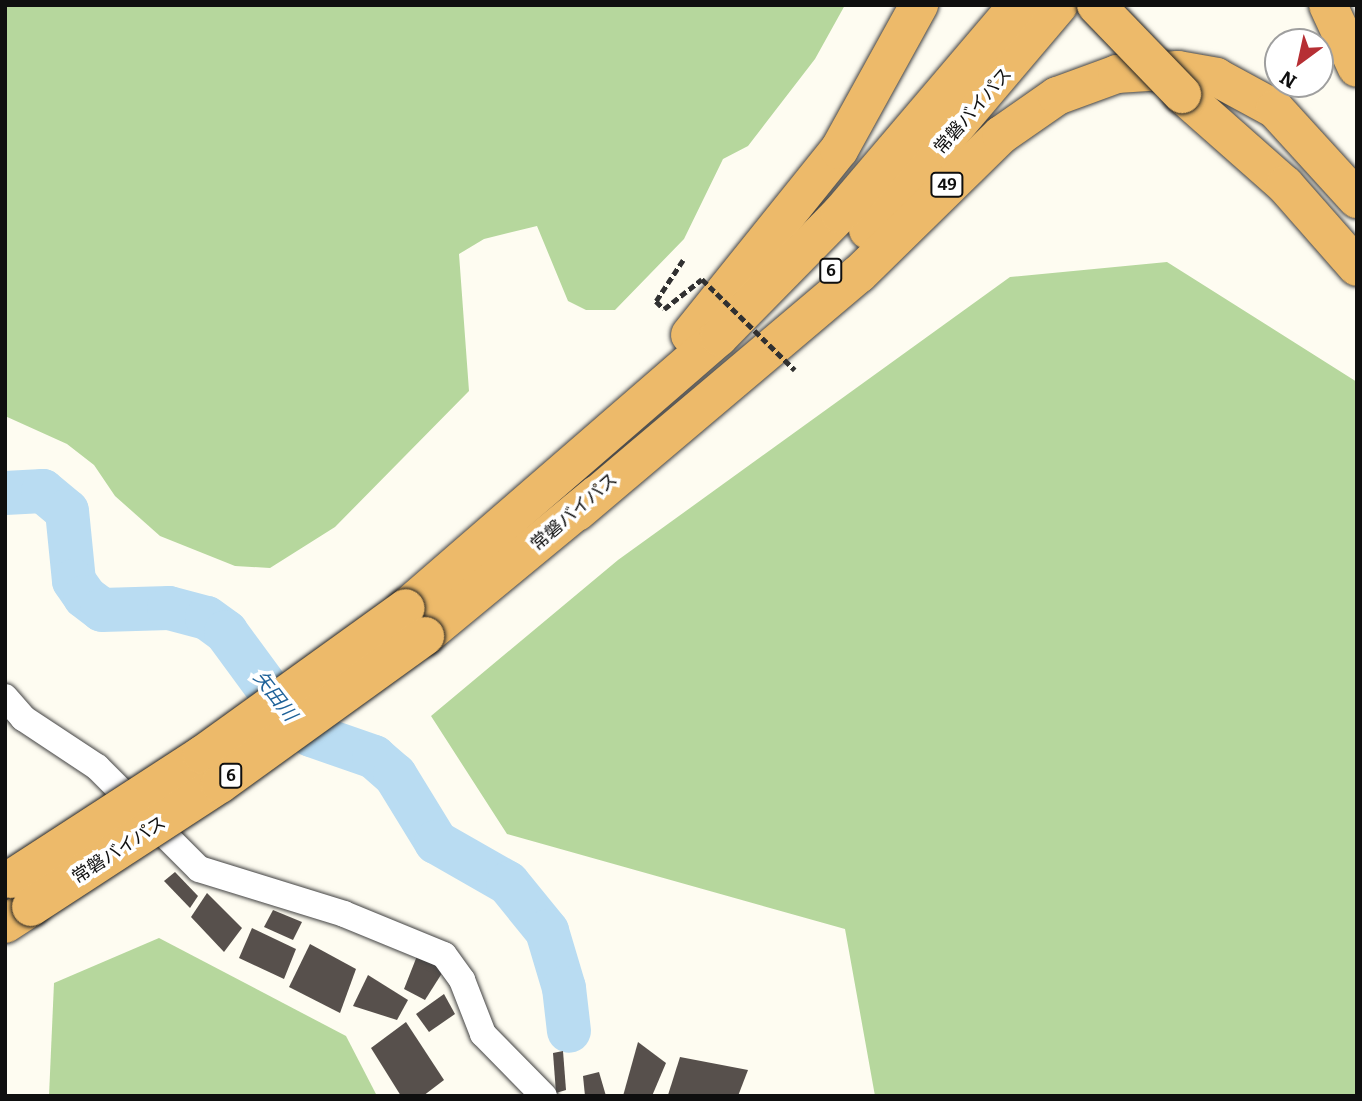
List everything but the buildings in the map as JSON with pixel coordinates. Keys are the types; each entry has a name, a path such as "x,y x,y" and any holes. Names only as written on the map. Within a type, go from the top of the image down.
{"highway":[{"path":"562,502 839,150 919,5"},
{"name":"常磐バイパス","path":"562,502 821,233 1018,5"},
{"name":"常磐バイパス","path":"13,898 220,784 562,502 842,260 1059,5"},
{"path":"1096,5 1182,94 1285,185 1357,267"},
{"path":"1328,5 1357,68"},
{"name":"49","path":"562,502 849,283 1001,135 1057,96 1116,74 1178,70 1216,76 1275,108 1357,199"}],"street":[{"path":"5,697 23,718 97,767 199,869 344,914 444,955 462,980 483,1034 544,1096"}],"path":[{"path":"683,260 656,301 664,309 702,279 795,370"}],"green space":[{"path":"5,5 845,5 815,59 748,146 723,159 684,239 615,310 586,310 568,301 537,226 484,239 459,254 469,391 335,527 270,568 235,566 160,536 115,496 94,465 67,444 5,416"},
{"path":"1167,262 1357,382 1357,1096 875,1096 845,929 507,834 431,716 618,560 1010,277"},
{"path":"159,938 346,1036 377,1096 49,1096 54,983"}],"waterway":[{"name":"矢田川","path":"5,493 43,491 67,511 74,581 85,597 102,610 169,608 207,618 226,632 292,722 311,735 374,757 395,775 436,842 508,883 547,931 564,988 569,1031"}]}
